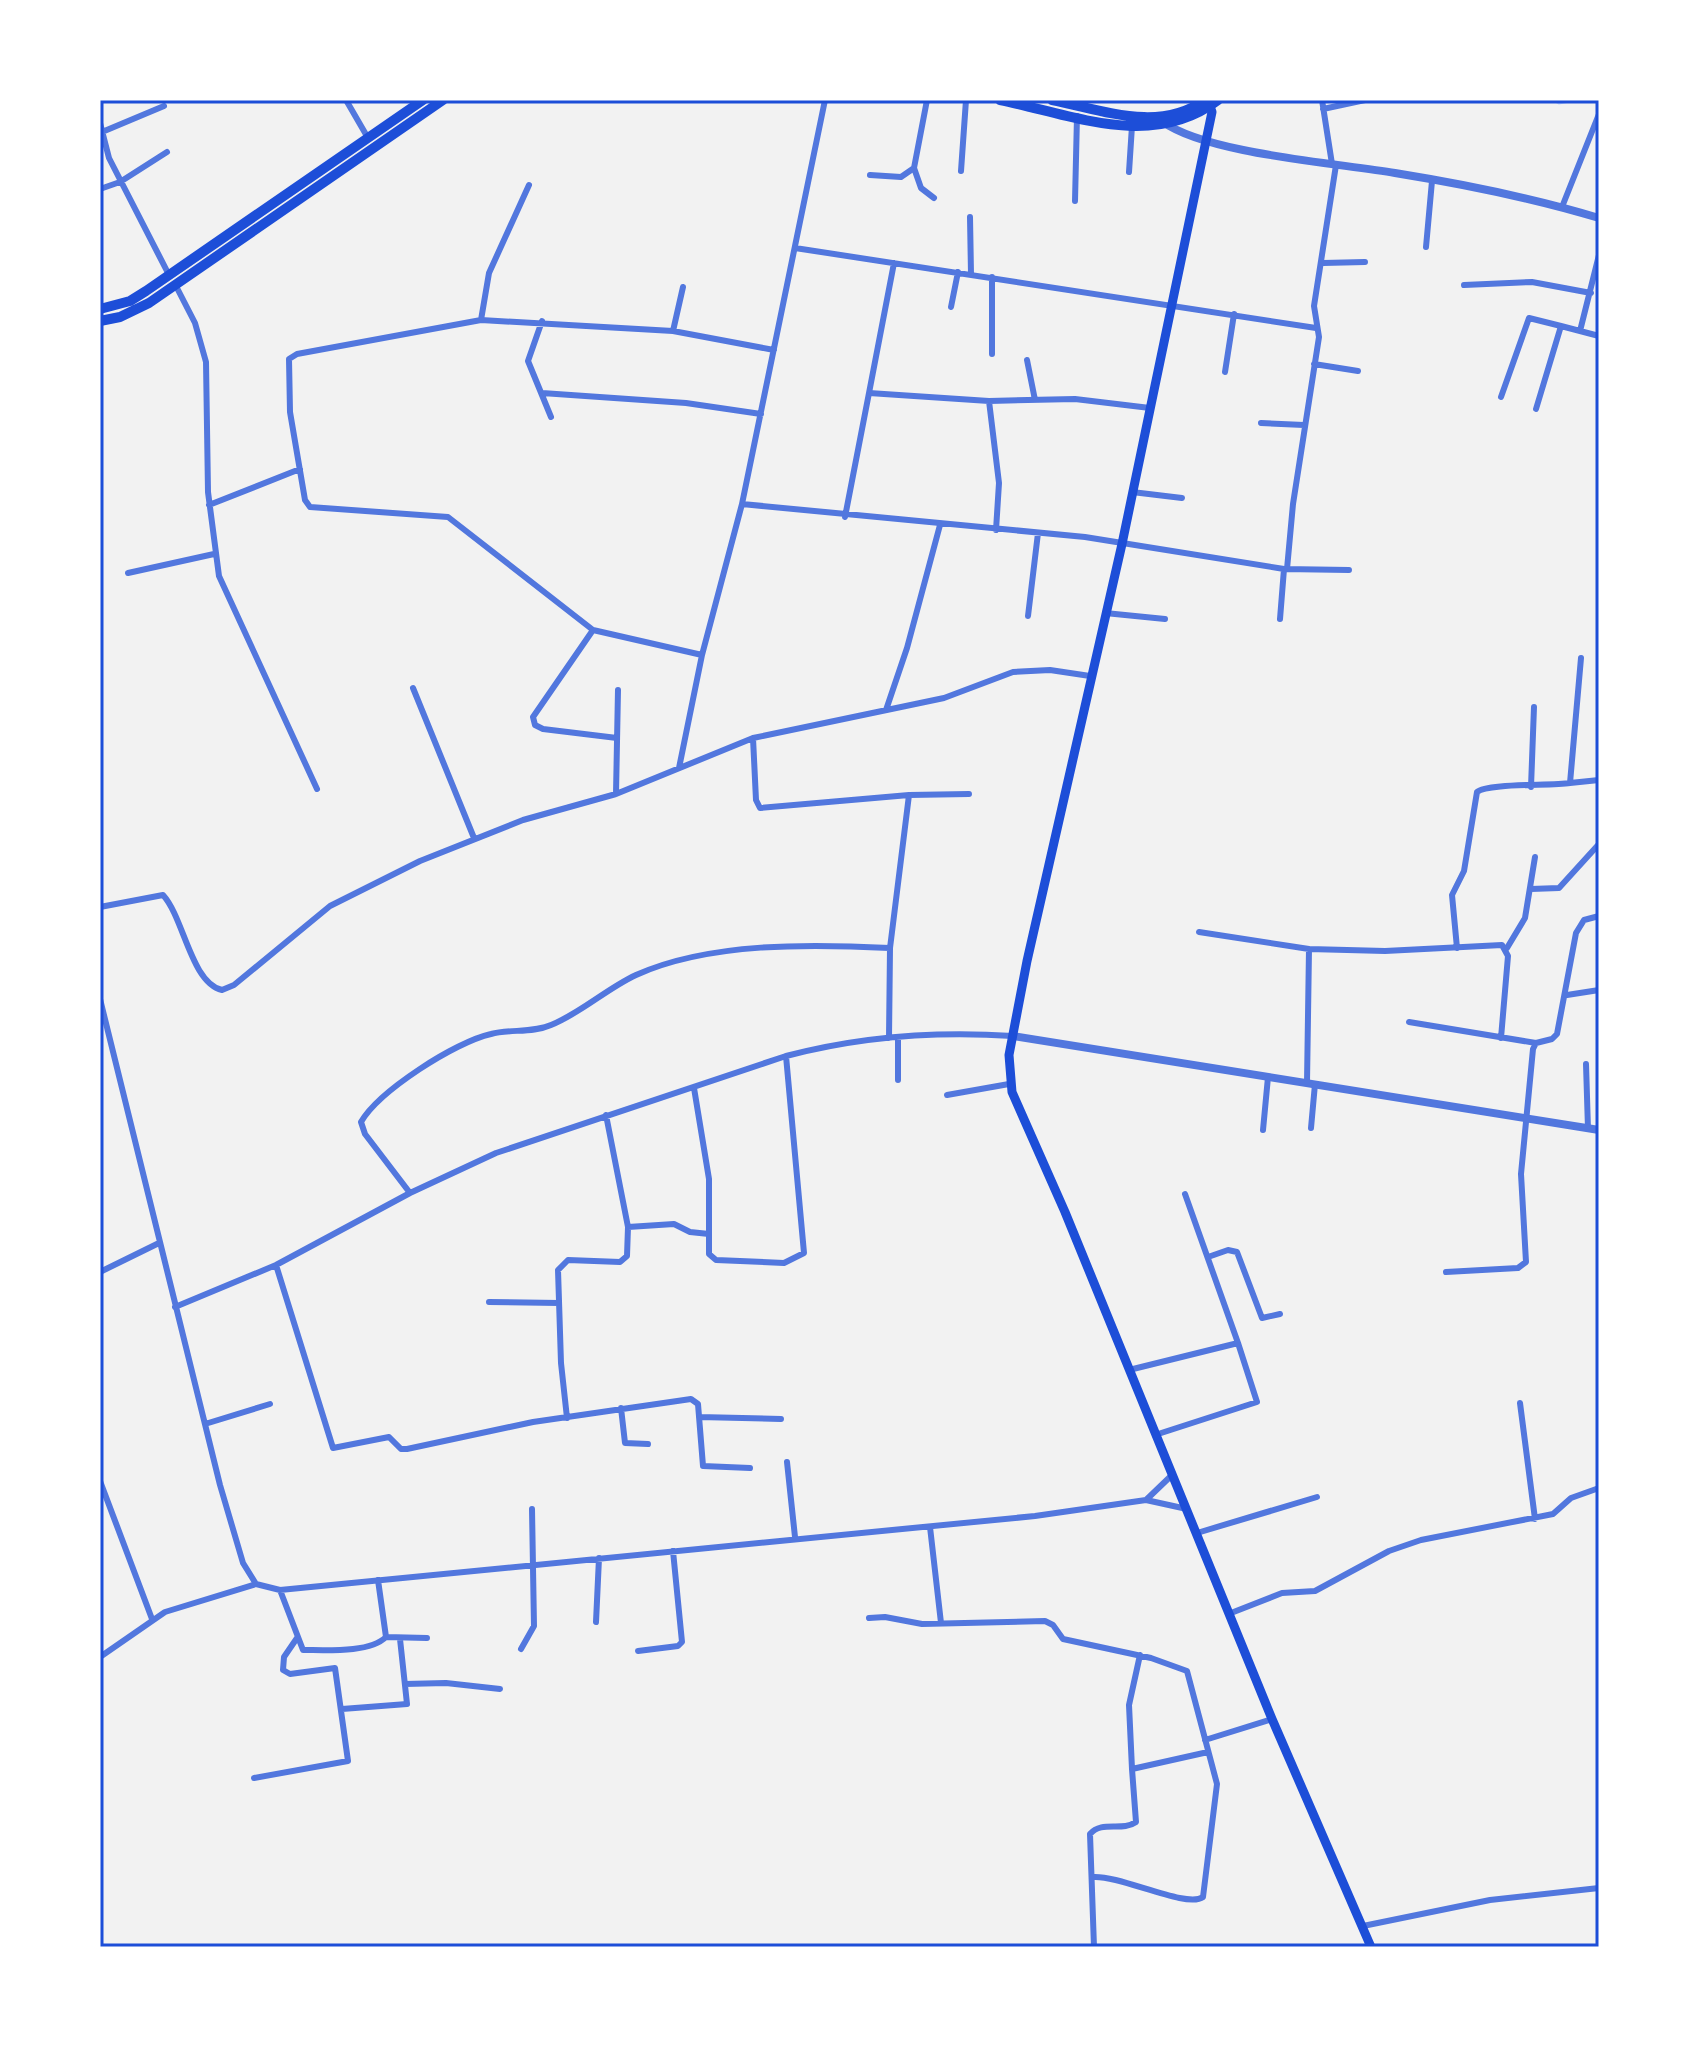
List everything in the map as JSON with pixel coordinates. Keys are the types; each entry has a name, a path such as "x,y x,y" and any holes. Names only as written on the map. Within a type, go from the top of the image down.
{"highway":[{"path":"100,321 133,312 176,286 423,100"},
{"path":"100,309 130,301 443,100"},
{"path":"1000,100 1077,116 1093,114 1147,124"},
{"path":"1052,100 1132,126 1163,122 1210,101"}],"main road":[{"path":"1210,101 1122,544 1090,676 1013,1036 1009,1084 1231,1613 1272,1719 1371,1947"}],"street":[{"path":"346,100 369,139"},
{"path":"679,768 702,655 742,504 825,100"},
{"path":"927,100 914,168 921,188 934,198"},
{"path":"961,171 966,100"},
{"path":"1280,619 1304,425 1319,337 1314,306 1323,263 1334,165 1322,100"},
{"path":"1323,109 1365,100"},
{"path":"102,132 164,106"},
{"path":"1562,207 1599,114"},
{"path":"1075,201 1077,116"},
{"path":"1163,122 1204,140 1432,181 1562,207 1599,218"},
{"path":"100,123 120,182 169,275"},
{"path":"1129,172 1132,126"},
{"path":"100,189 120,182 167,152"},
{"path":"870,175 901,177 914,168"},
{"path":"1426,247 1432,181"},
{"path":"481,320 489,273 529,185"},
{"path":"970,217 971,274"},
{"path":"795,248 1172,303 1316,328"},
{"path":"1580,331 1599,255"},
{"path":"1323,263 1365,262"},
{"path":"845,517 894,263"},
{"path":"951,307 958,272"},
{"path":"992,277 992,354"},
{"path":"1464,285 1532,282 1591,293"},
{"path":"176,286 195,323 206,362 209,505 214,554 225,594 317,789"},
{"path":"673,331 683,287"},
{"path":"1225,372 1234,314"},
{"path":"1501,397 1529,318 1599,336"},
{"path":"702,655 593,630 453,519 310,507 305,500 290,412 288,370 292,356 481,320 532,320 673,331 774,350"},
{"path":"542,321 528,361 551,417"},
{"path":"1536,409 1561,326"},
{"path":"1027,360 1035,400"},
{"path":"1314,364 1358,371"},
{"path":"542,393 686,403 761,414"},
{"path":"869,393 989,401 1075,399 1150,408"},
{"path":"989,401 999,483 996,530"},
{"path":"1261,423 1304,425"},
{"path":"1599,449 1599,459"},
{"path":"209,505 300,469"},
{"path":"1132,492 1182,498"},
{"path":"742,504 845,517 1038,533 1285,569 1349,570"},
{"path":"886,710 907,648 940,525"},
{"path":"1028,616 1038,533"},
{"path":"128,573 214,554"},
{"path":"1105,613 1165,619"},
{"path":"593,630 533,717 535,725 543,729 617,738"},
{"path":"1570,783 1581,658"},
{"path":"100,907 163,895 199,969 209,983 222,990 234,985 330,906 474,838 550,811 616,794 753,738 944,698 998,677 1028,670 1090,676"},
{"path":"413,688 474,838"},
{"path":"616,794 618,690"},
{"path":"1531,787 1534,707"},
{"path":"753,738 756,800 760,808 909,795 969,794"},
{"path":"1457,948 1452,895 1464,871 1477,792 1487,786 1531,787 1599,780"},
{"path":"889,1038 890,948 909,795"},
{"path":"1531,889 1559,888 1599,844"},
{"path":"1501,1038 1507,948 1525,918 1535,857"},
{"path":"1409,1022 1536,1043 1555,1038 1567,995 1576,933 1584,920 1599,916"},
{"path":"1199,932 1337,952 1502,945 1507,948"},
{"path":"410,1193 365,1134 361,1122 366,1112 415,1074 469,1041 491,1034 553,1024 638,974 696,958 792,946 890,948"},
{"path":"1309,949 1311,1128"},
{"path":"1567,995 1599,990"},
{"path":"100,999 205,1424 243,1563 256,1584"},
{"path":"175,1307 276,1265 410,1193 496,1153 786,1056 821,1047 889,1038 1013,1036 1599,1130"},
{"path":"898,1038 898,1080"},
{"path":"1446,1272 1518,1268 1526,1262 1521,1174 1524,1119 1536,1043"},
{"path":"694,1088 709,1179 712,1218 709,1254 716,1260 784,1263 804,1253 786,1056"},
{"path":"1586,1064 1588,1129"},
{"path":"1263,1130 1268,1077"},
{"path":"947,1095 1009,1084"},
{"path":"567,1418 559,1303 560,1264 576,1259 624,1260 628,1227 606,1115"},
{"path":"1155,1435 1257,1402 1257,1393 1185,1194"},
{"path":"628,1227 674,1224 690,1232 709,1234"},
{"path":"100,1272 159,1243"},
{"path":"1208,1257 1228,1250 1237,1252 1262,1318 1280,1314"},
{"path":"276,1265 333,1448 389,1437 401,1449 407,1449 621,1408 691,1399 698,1404 703,1466 750,1468"},
{"path":"489,1302 559,1303"},
{"path":"1129,1370 1238,1343"},
{"path":"1520,1403 1535,1519"},
{"path":"205,1424 270,1404"},
{"path":"621,1408 625,1443 648,1444"},
{"path":"699,1417 781,1419"},
{"path":"787,1462 795,1537"},
{"path":"1146,1500 1172,1475"},
{"path":"100,1481 152,1619"},
{"path":"1231,1613 1282,1593 1315,1591 1412,1543 1553,1514 1571,1498 1599,1488"},
{"path":"1197,1533 1317,1497"},
{"path":"100,1657 152,1619 175,1608 256,1584 280,1590 795,1537 1075,1512 1146,1500 1187,1509"},
{"path":"521,1649 534,1626 532,1509"},
{"path":"930,1527 941,1623"},
{"path":"638,1651 678,1646 682,1642 673,1551"},
{"path":"596,1622 599,1558"},
{"path":"378,1580 386,1637"},
{"path":"280,1590 303,1650 354,1647 381,1642 386,1637"},
{"path":"869,1618 941,1623 1045,1621 1053,1625 1063,1639 1140,1655 1187,1671 1217,1784 1202,1899 1178,1898 1117,1877 1093,1877"},
{"path":"386,1637 427,1638"},
{"path":"254,1778 348,1761 333,1666 290,1674 283,1670 284,1657 297,1638"},
{"path":"342,1709 403,1706 407,1701 400,1639"},
{"path":"1094,1947 1093,1877 1088,1851 1092,1830 1130,1826 1138,1819 1129,1705 1140,1655"},
{"path":"405,1684 446,1683 500,1689"},
{"path":"1205,1740 1272,1719"},
{"path":"1132,1769 1208,1752"},
{"path":"1363,1926 1490,1900 1599,1888"}],"waterway":[{"path":"1554,100 1559,103 1574,100"}]}
